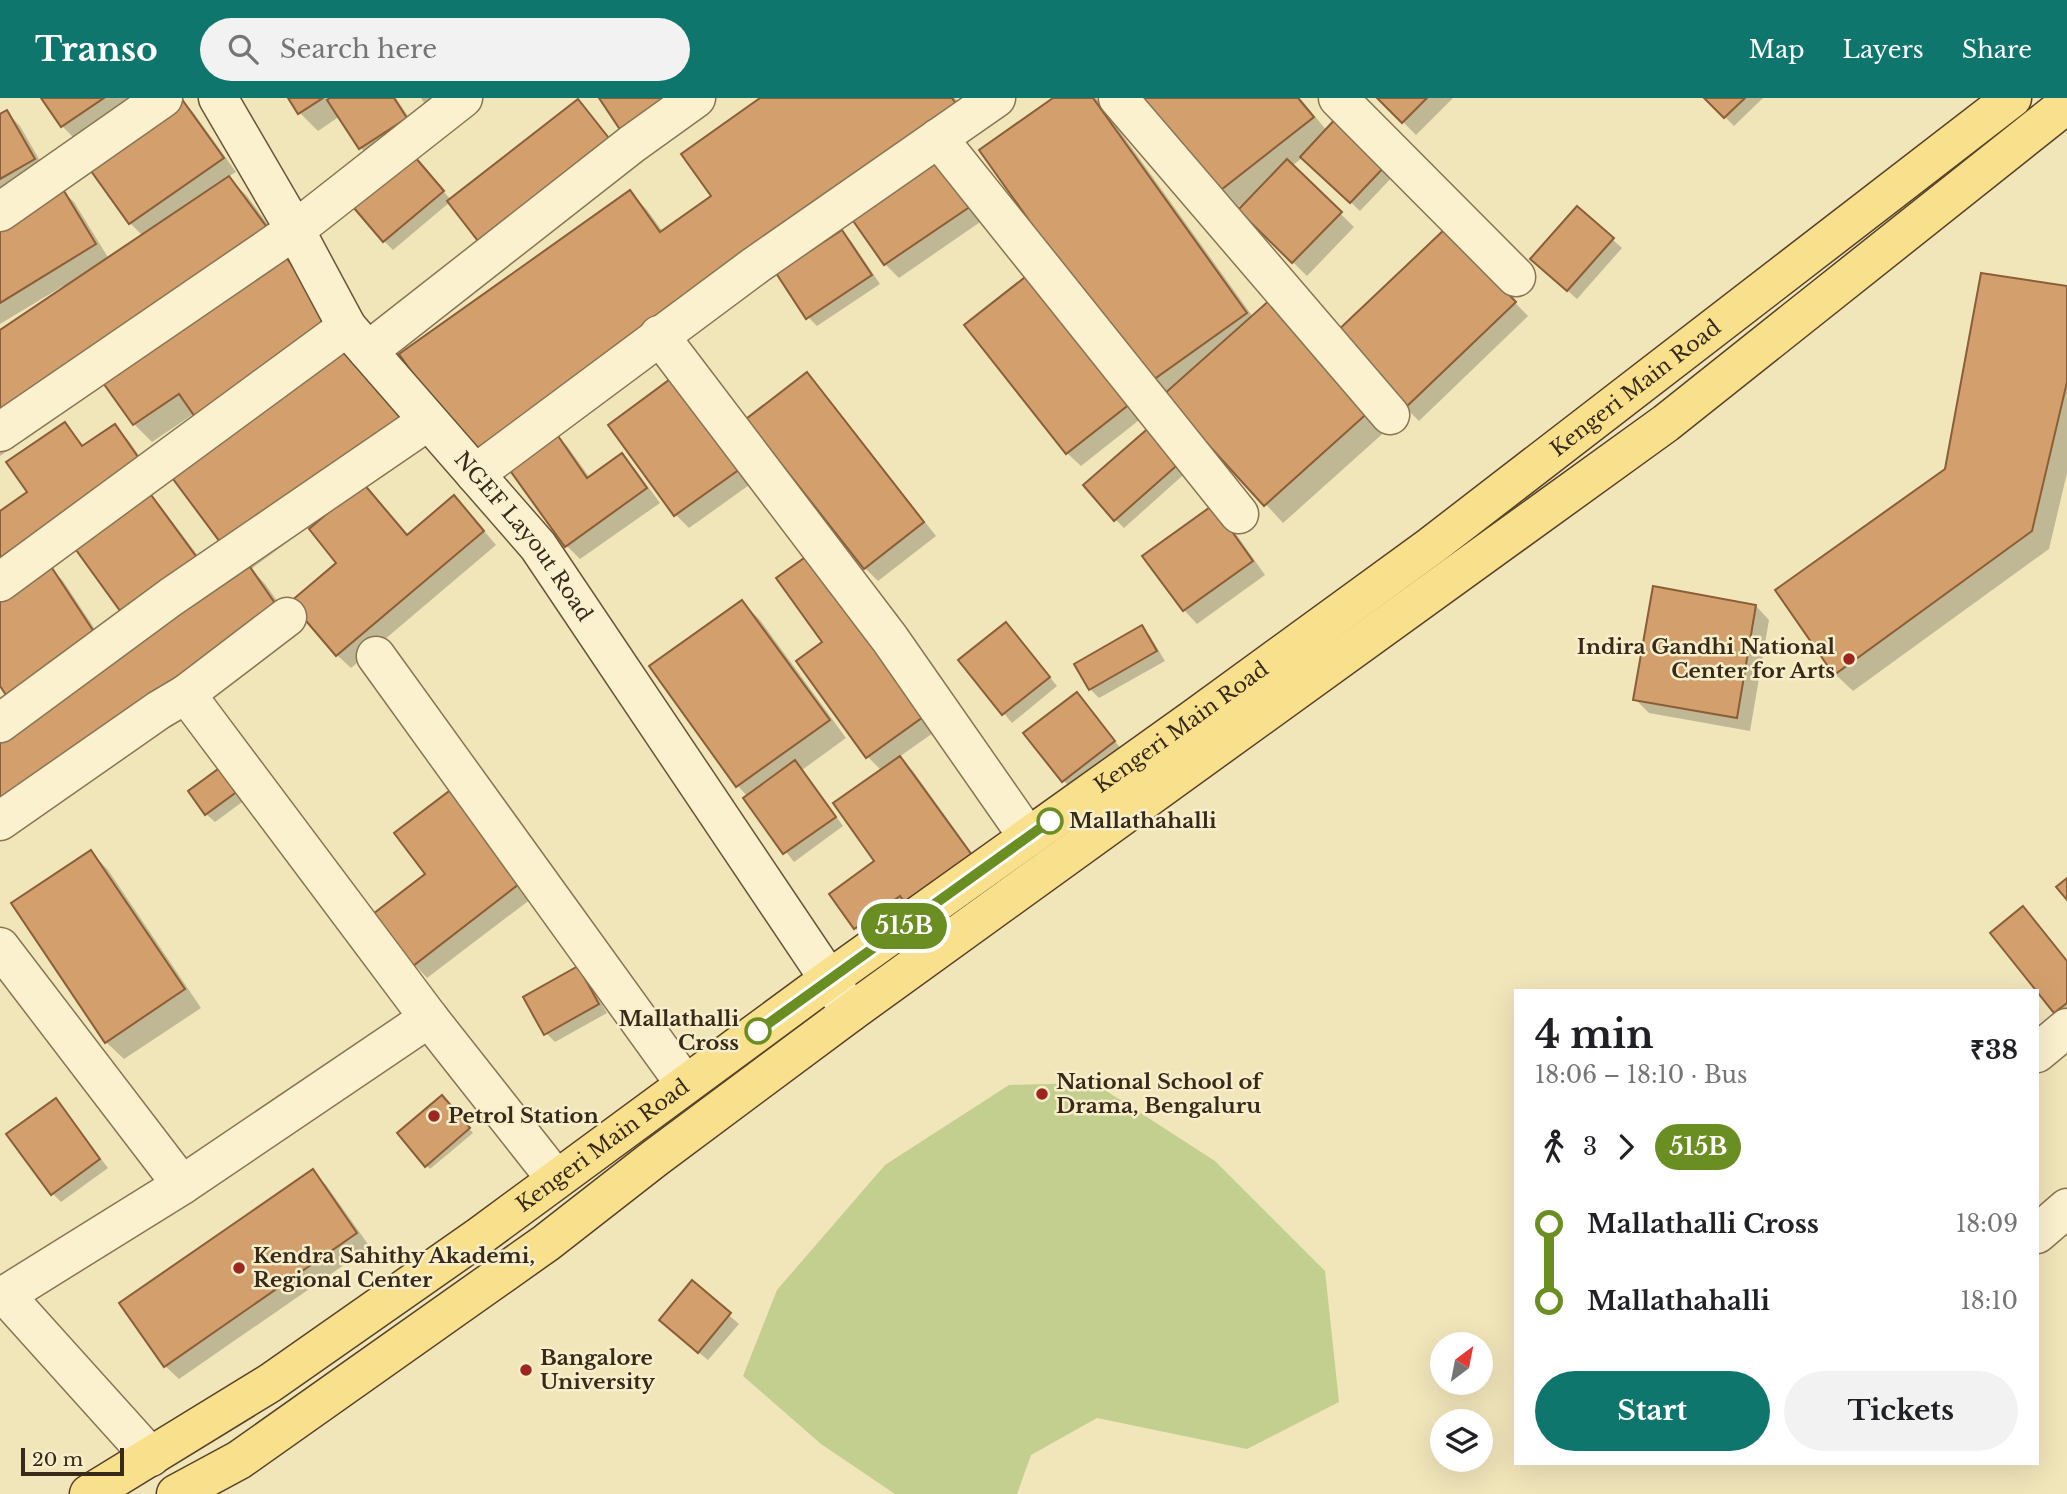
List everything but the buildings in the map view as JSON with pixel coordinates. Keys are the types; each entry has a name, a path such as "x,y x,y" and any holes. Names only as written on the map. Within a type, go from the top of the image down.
{"main road":[{"name":"Kengeri Main Road","path":"89,1494 270,1383 1195,719 1431,546 2012,98"},
{"name":"Kengeri Main Road","path":"176,1494 239,1460 546,1243 654,1158 851,1012 1666,423 2067,104"}],"street":[{"path":"0,212 163,98"},
{"name":"NGEF Layout Road","path":"218,98 358,339 538,545 851,1012"},
{"path":"0,432 295,230 463,98"},
{"path":"0,582 358,339 696,98"},
{"path":"475,474 659,335 996,98"},
{"path":"1118,98 1390,415"},
{"path":"1338,98 1516,277"},
{"path":"938,138 1239,514"},
{"path":"659,335 890,639 1028,837"},
{"path":"0,723 171,597 428,421"},
{"path":"0,821 186,694 287,617"},
{"path":"376,656 685,1084"},
{"path":"186,694 429,1018 556,1179"},
{"path":"0,947 182,1185"},
{"path":"151,1457 2,1294 182,1185 429,1018"},
{"path":"2039,1051 2067,1028"},
{"path":"2039,1232 2067,1208"}],"green space":[{"path":"1094,1083 1215,1161 1325,1271 1339,1402 1247,1449 1097,1418 1031,1455 1017,1494 895,1494 821,1444 743,1376 777,1290 885,1165 1009,1085"}],"bus line":[{"name":"515B","path":"758,1031 1050,821"}],"place":[{"name":"Indira Gandhi National Center for Arts","path":"1849,659"},
{"name":"Mallathahalli","path":"1050,821"},
{"name":"Mallathalli Cross","path":"758,1031"},
{"name":"National School of Drama, Bengaluru","path":"1042,1094"},
{"name":"Petrol Station","path":"434,1116"},
{"name":"Kendra Sahithy Akademi, Regional Center","path":"239,1268"},
{"name":"Bangalore University","path":"526,1370"}]}
